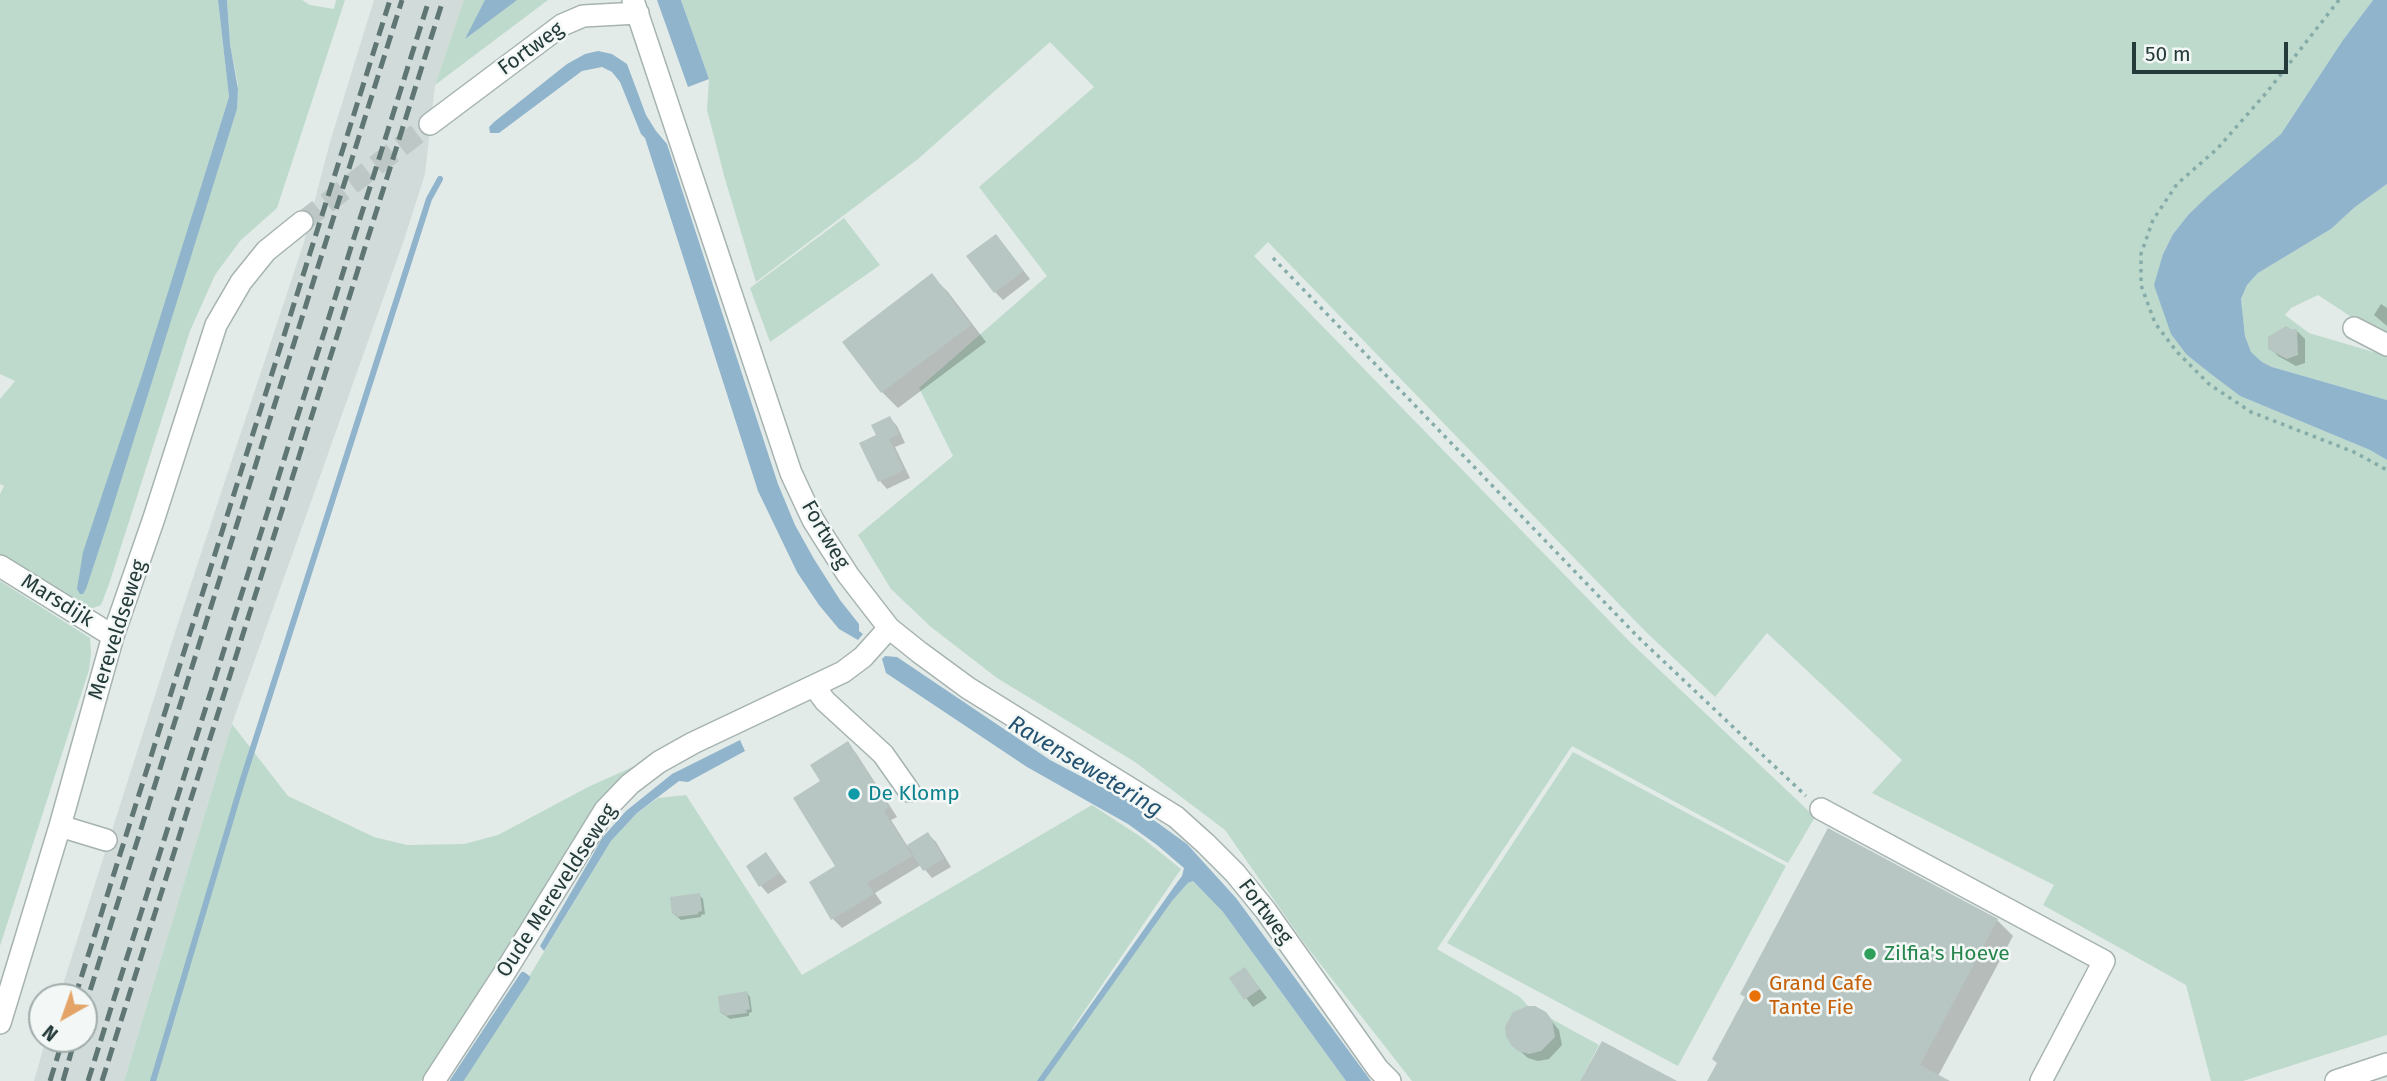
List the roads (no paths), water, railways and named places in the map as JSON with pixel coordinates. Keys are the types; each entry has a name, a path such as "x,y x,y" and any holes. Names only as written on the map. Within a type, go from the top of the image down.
{"street":[{"name":"Fortweg","path":"430,124 562,25 583,16 636,7 791,473 813,520 848,575 889,628 919,652 968,688 1176,817 1235,873 1266,911 1378,1069 1390,1081"},
{"name":"Mereveldseweg","path":"0,1023 60,827 113,636 216,325 241,282 267,251 302,222"},
{"path":"2354,328 2387,345"},
{"name":"Marsdijk","path":"0,566 113,636"},
{"name":"Oude Mereveldseweg","path":"434,1081 605,810 630,784 659,762 693,743 843,672 863,657 889,628"},
{"path":"814,685 825,701 883,754 909,791"},
{"path":"1821,809 2104,961 2041,1081"},
{"path":"60,827 106,840"},
{"path":"2336,1081 2387,1064"}],"water":[{"path":"218,0 227,0 230,44 238,89 237,109 110,516 86,589 80,594 77,589 83,552 229,97"},
{"path":"485,0 517,0 465,39"},
{"path":"657,0 681,0 709,79 688,87"},
{"path":"2373,0 2387,0 2387,184 2355,207 2331,229 2258,273 2247,285 2241,299 2245,336 2251,352 2262,362 2387,400 2387,460 2370,450 2240,396 2187,355 2171,334 2154,285 2163,254 2173,234 2210,194 2281,134"},
{"path":"598,51 612,54 627,64 646,115 667,144 778,484 795,525 814,559 859,624 859,631 863,634 858,640 839,629 819,605 797,572 758,491 645,138 620,82 612,72 602,67 582,71 499,133 490,133 489,127 494,122 567,64 585,54"},
{"path":"885,656 897,657 1050,760 1126,800 1187,844 1236,898 1371,1081 1346,1081 1223,912 1193,881 1172,901 1044,1081 1037,1081 1182,876 1184,868 1128,824 1027,767 886,673 882,659"},
{"path":"740,740 745,751 688,782 679,781 637,813 611,841 544,951 540,946 602,838 626,811 672,774"}],"waterway":[{"path":"153,1081 242,782 429,199 440,179"},
{"path":"453,1081 523,975 527,978 460,1081"}],"tunnel":[{"path":"302,222 430,124"}],"railway":[{"path":"79,983 390,0"},
{"path":"93,983 402,0"},
{"path":"88,1081 429,0"},
{"path":"102,1081 443,0"},
{"path":"50,1081 59,1053"},
{"path":"63,1081 71,1053"}],"place":[{"name":"De Klomp","path":"854,794"},
{"name":"Zilfia's Hoeve","path":"1870,954"},
{"name":"Grand Cafe Tante Fie","path":"1755,996"}],"water label":[{"name":"Ravensewetering","path":"1085,767"}]}
